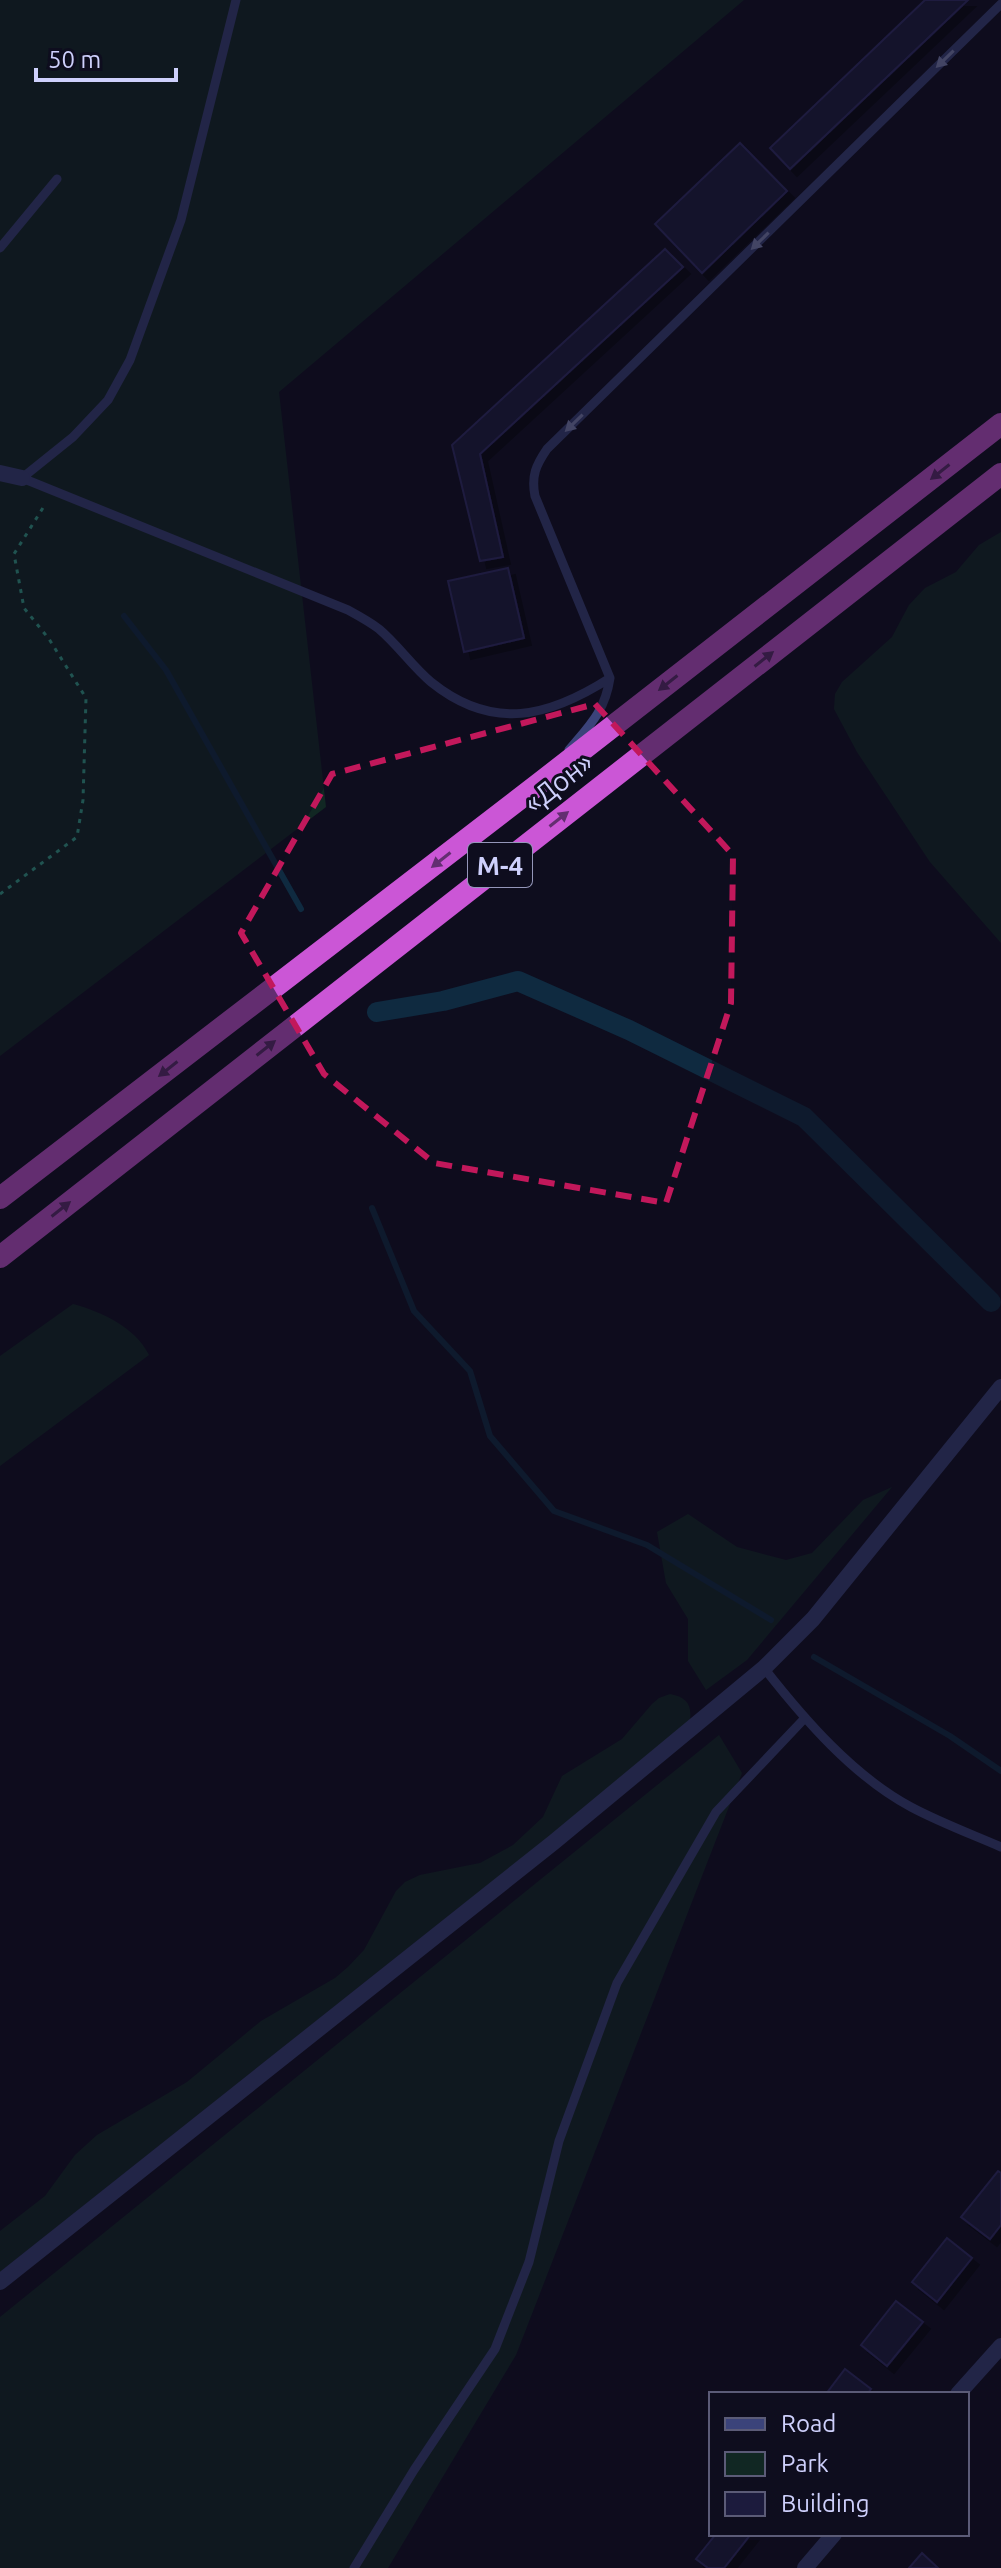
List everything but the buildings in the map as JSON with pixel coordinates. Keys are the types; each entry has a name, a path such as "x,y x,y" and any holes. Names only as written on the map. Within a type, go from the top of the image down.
{"highway":[{"name":"«Дон»","path":"0,1198 1001,424"},
{"name":"«Дон»","path":"0,1257 1001,474"}],"street":[{"path":"0,473 22,478"},
{"path":"0,2282 554,1842 764,1668 813,1619 1001,1387"},
{"path":"960,2392 1001,2346"},
{"path":"805,2568 832,2536"}],"lane":[{"path":"236,0 181,220 130,360 108,400 73,437 22,478 348,610 378,628 429,680 449,695 479,709 510,716 544,711 578,698 610,678"},
{"path":"540,783 599,714 607,699 610,678 535,496 532,482 536,465 558,438 1001,4"},
{"path":"0,248 57,179"},
{"path":"764,1668 804,1719 876,1785 910,1807 1001,1847"},
{"path":"354,2568 414,2470 495,2349 529,2262 559,2141 617,1983 716,1812 804,1719"}],"path":[{"path":"0,894 77,837 83,800 86,698 49,639 24,608 14,554 54,491"}],"highlighted area":[{"path":"595,704 733,855 731,1003 666,1203 434,1163 324,1074 241,933 332,774"}],"green space":[{"path":"0,0 744,0 279,392 326,807 0,1056"},
{"path":"1001,532 1001,943 930,862 857,752 834,709 835,694 842,682 892,637 909,605 925,588 956,572 979,545"},
{"path":"73,1304 117,1322 135,1336 149,1355 0,1466 0,1356"},
{"path":"892,1487 747,1660 706,1690 688,1661 688,1619 666,1583 657,1532 688,1514 737,1547 786,1560 812,1553 863,1500"},
{"path":"670,1694 687,1702 690,1720 525,1858 0,2272 0,2231 45,2196 75,2155 97,2135 187,2082 261,2021 335,1978 364,1950 396,1891 405,1882 420,1875 480,1863 513,1845 543,1817 562,1776 622,1739 652,1704"},
{"path":"719,1735 742,1773 516,2355 388,2568 0,2568 0,2317"}],"waterway":[{"path":"124,616 166,670 301,909"},
{"path":"377,1012 443,1001 518,981 629,1030 804,1117 991,1302"},
{"path":"372,1208 414,1311 470,1371 490,1436 554,1511 647,1545 771,1620"},
{"path":"814,1657 950,1736 1001,1771"}]}
